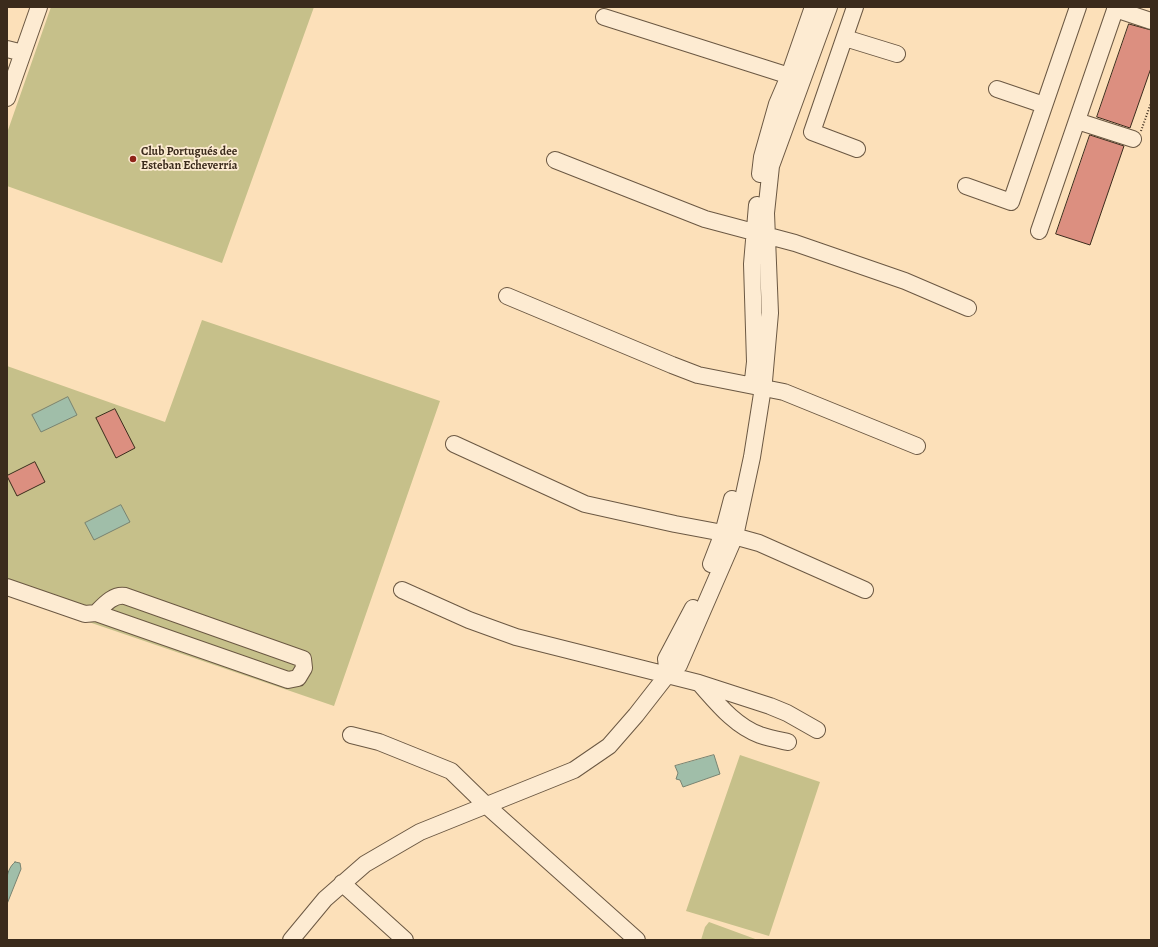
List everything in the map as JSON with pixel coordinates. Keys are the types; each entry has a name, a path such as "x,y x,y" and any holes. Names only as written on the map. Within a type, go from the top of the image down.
{"street":[{"path":"7,98 11,73 23,53 39,7"},
{"path":"291,940 325,899 365,864 420,832 574,770 608,746 636,715 668,674 679,665 729,535 752,457 758,387 770,313 761,234 766,214 770,166 813,7"},
{"path":"795,78 829,7"},
{"path":"856,7 812,132 857,149"},
{"path":"966,186 1011,202 1078,7"},
{"path":"1039,231 1115,8 1151,21"},
{"path":"604,18 795,78"},
{"path":"845,38 897,54"},
{"path":"7,49 23,53"},
{"path":"997,89 1044,105"},
{"path":"1077,120 1137,136"},
{"path":"554,160 705,219 795,243 905,281 968,308"},
{"path":"507,296 698,375 784,392 917,446"},
{"path":"454,444 585,504 729,535 759,543 865,590"},
{"path":"7,587 85,614 96,613 288,680 298,678 304,668 303,659 125,596 119,595 106,602 96,613"},
{"path":"402,590 469,620 516,638 668,674 699,683 775,708 817,730"},
{"path":"699,683 724,710 742,726 759,735 788,742"},
{"path":"351,735 379,742 450,771 637,940"},
{"path":"342,883 405,940"}],"path":[{"path":"1137,136 1151,104"}],"shaded area":[{"name":"Club Portugués dee Esteban Echeverría","path":"51,7 314,7 222,263 7,186 7,133"},
{"path":"202,320 440,401 334,706 7,594 7,366 165,422"},
{"path":"68,397 77,415 41,432 32,415"},
{"path":"121,505 130,522 94,540 85,523"},
{"path":"714,755 720,774 683,787 680,780 676,779 678,773 675,766"},
{"path":"740,755 820,782 769,936 686,911"},
{"path":"15,862 20,863 21,869 7,904 7,876 11,866"},
{"path":"709,922 758,940 701,940 705,927"}],"building":[{"path":"1129,24 1151,30 1151,68 1130,128 1097,117"},
{"path":"1090,135 1124,146 1090,245 1056,234"},
{"path":"115,409 135,448 116,458 96,418"},
{"path":"35,462 45,482 17,496 7,476"}],"place":[{"name":"Club Portugués dee Esteban Echeverría","path":"133,159"}]}
